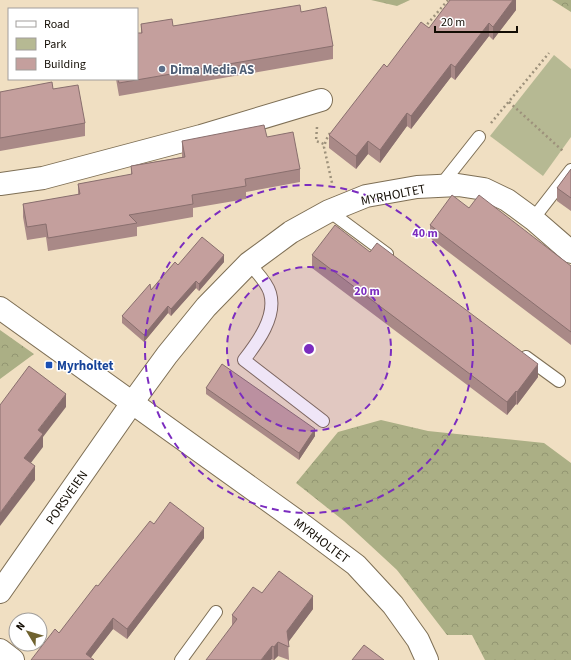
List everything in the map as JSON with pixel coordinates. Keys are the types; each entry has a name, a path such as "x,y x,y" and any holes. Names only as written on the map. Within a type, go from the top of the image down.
{"street":[{"path":"0,184 43,178 186,140 321,100"},
{"name":"MYRHOLTET","path":"132,403 166,355 206,307 249,263 291,232 333,209 366,196 417,187 442,185 484,188 507,200 533,219 571,252"},
{"name":"MYRHOLTET","path":"0,308 356,565 393,605 418,640 427,660"},
{"name":"PORSVEIEN","path":"0,592 132,403"},
{"path":"0,650 13,660"}],"lane":[{"path":"442,185 479,137"},
{"path":"533,219 571,170"},
{"path":"333,209 399,263"},
{"path":"249,263 264,282 270,294 271,306 263,334 244,360 323,421"},
{"path":"514,348 559,381"},
{"path":"181,660 216,612"}],"path":[{"path":"423,28 448,0"},
{"path":"479,137 549,53"},
{"path":"509,102 567,154"},
{"path":"332,131 324,144 324,147 333,209"},
{"path":"316,141 324,144"}],"green space":[{"path":"371,0 410,0 397,6"},
{"path":"552,0 571,0 571,12"},
{"path":"554,55 571,69 571,137 543,176 490,136"},
{"path":"0,330 34,354 0,379"},
{"path":"381,420 428,431 544,443 571,463 571,660 485,660 472,635 447,635 397,570 344,521 296,483 338,432"}],"building":[{"path":"450,0 513,0 493,27 489,23 455,67 451,64 411,116 407,113 380,150 368,141 356,156 329,135 384,64 387,67 421,22 429,28"},
{"path":"300,5 301,12 326,7 333,46 138,80 138,33 142,33 141,24 172,19 173,26"},
{"path":"118,80 136,80 119,83"},
{"path":"52,82 53,89 78,85 85,123 0,138 0,92"},
{"path":"264,125 267,137 293,132 300,169 245,179 246,186 192,195 193,204 129,215 137,223 48,238 46,224 27,227 23,204 80,194 78,184 132,174 131,166 185,157 182,141"},
{"path":"571,169 571,198 557,188"},
{"path":"452,195 469,208 479,195 571,266 571,332 430,225"},
{"path":"335,225 370,252 377,243 538,364 517,392 516,391 507,402 312,255"},
{"path":"202,237 224,255 199,284 196,281 171,309 168,306 144,335 122,316 150,284 151,290 175,262 178,265"},
{"path":"222,364 315,429 299,453 206,388"},
{"path":"29,366 66,394 38,430 43,434 24,458 35,466 0,513 0,405"},
{"path":"170,502 204,528 127,629 113,618 86,654 94,660 31,660 37,652 48,652 48,638 55,629 59,633 96,585 98,586 150,521 154,524"},
{"path":"279,571 313,596 287,631 289,647 278,642 274,647 272,646 261,660 206,660 237,619 232,615 253,587 262,593"},
{"path":"364,645 384,660 352,660"}],"place":[{"name":"Dima Media AS","path":"162,69"},
{"name":"Myrholtet","path":"49,365"}]}
